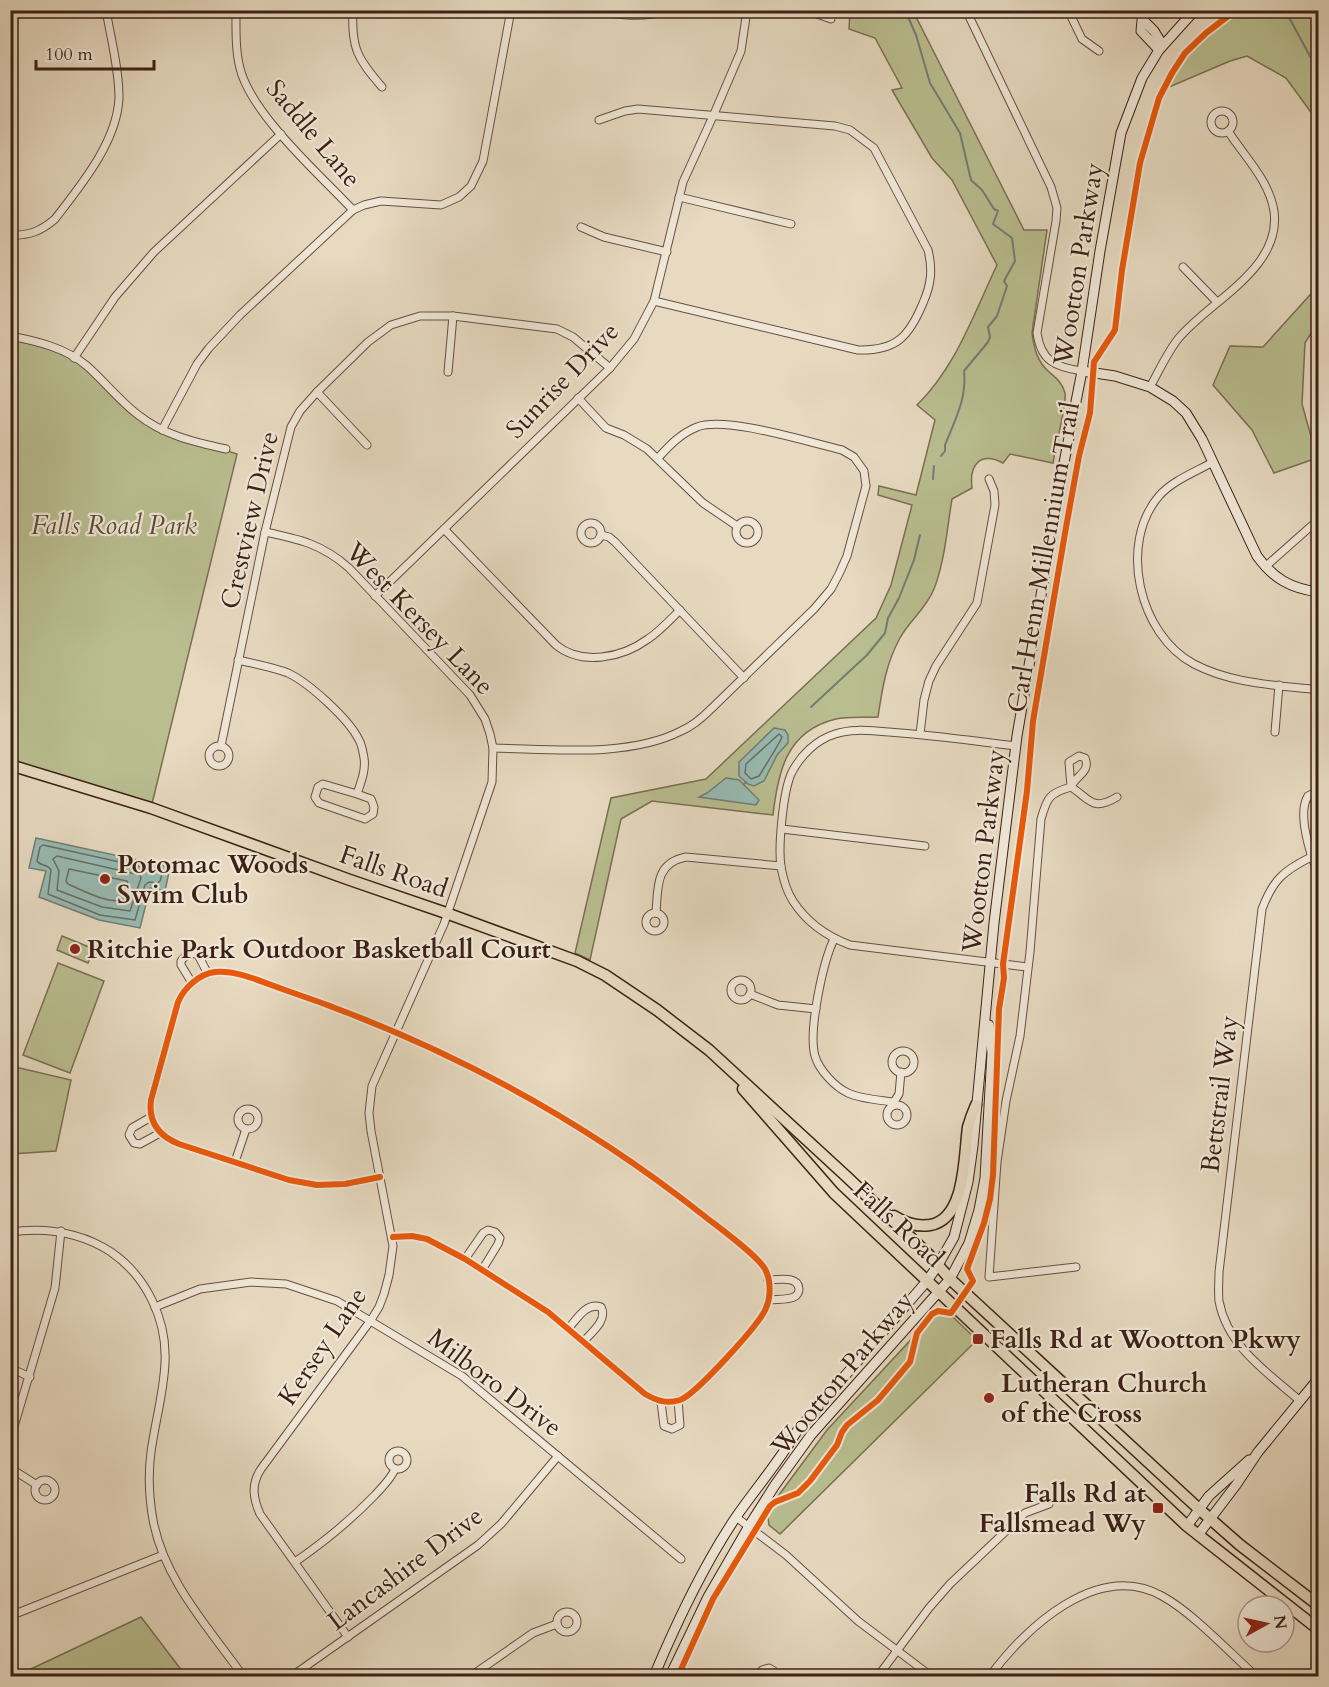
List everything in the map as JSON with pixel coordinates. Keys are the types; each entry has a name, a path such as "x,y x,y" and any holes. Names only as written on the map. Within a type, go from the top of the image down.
{"main road":[{"name":"Wootton Parkway","path":"654,1677 704,1573 736,1517 797,1431 927,1281 954,1237 963,1205 973,1146 1016,746 1121,133 1142,78 1160,47 1196,10"},
{"path":"1143,15 1141,31 1160,47"},
{"path":"1082,371 1115,376 1150,387 1173,401 1186,413 1202,439 1257,556 1265,567 1285,583 1318,592"},
{"name":"Falls Road","path":"10,765 151,808 577,961 605,975 657,1010 709,1050 870,1199 950,1279 1199,1509 1249,1552 1318,1605"},
{"name":"Wootton Parkway","path":"670,1677 708,1597 749,1526 811,1435 950,1279 969,1244 979,1210 984,1178 992,1053 987,1008"},
{"name":"Falls Road","path":"709,1050 834,1194 1187,1526 1318,1629"},
{"path":"870,1199 904,1222 913,1225 931,1225 945,1218 954,1206 959,1192 969,1124 976,1105"},
{"path":"1198,1535 1258,1452 1318,1379"},
{"path":"1187,1526 1223,1483 1258,1452"}],"street":[{"path":"10,235 33,233 45,228 55,219 107,144 115,122 118,76 106,10"},
{"name":"Saddle Lane","path":"236,10 236,41 241,73 253,99 281,134 353,210"},
{"path":"353,10 352,28 355,49 362,64 382,87"},
{"path":"162,430 197,364 209,348 240,315 353,210 381,201 441,205 459,197 471,186 483,161 511,10"},
{"path":"595,10 649,16 666,10"},
{"name":"Sunrise Drive","path":"375,596 610,368 634,339 654,301 682,182 741,51 747,10"},
{"path":"806,10 831,20"},
{"path":"966,10 1052,187 1057,208 1036,333 1038,346 1046,359 1063,367 1082,371"},
{"path":"1068,10 1082,39 1099,51"},
{"path":"599,120 638,109 714,114 850,129 874,148 928,250 932,263 930,286 913,327 893,344 882,349 858,350 654,301"},
{"path":"1150,387 1178,339 1257,266 1270,243 1274,211 1265,183 1228,131"},
{"path":"74,358 115,297 154,252 281,134"},
{"path":"679,197 791,224"},
{"path":"581,227 604,237 666,252"},
{"path":"1183,267 1217,302"},
{"name":"Crestview Drive","path":"221,746 265,532 291,427 300,411 317,392 368,342 391,325 420,316 453,316 557,329 573,337 610,368"},
{"path":"448,372 453,316"},
{"path":"10,336 34,340 74,358 85,365 137,414 162,430 185,440 226,449"},
{"path":"317,392 367,444"},
{"path":"578,398 606,428 624,435 647,449 703,503 737,526"},
{"path":"493,748 596,750 621,748 680,732 696,723 744,678 814,609 831,589 847,556 866,486 864,471 854,457 842,450 736,425 715,423 699,426 684,433 675,439 658,458"},
{"path":"1213,462 1168,487 1158,497 1148,513 1137,550 1137,573 1141,595 1155,625 1168,643 1191,663 1216,675 1243,681 1318,690"},
{"path":"920,734 929,681 936,666 968,619 980,593 995,505 994,491 989,479"},
{"path":"1265,567 1318,520"},
{"path":"444,529 555,645 573,655 596,658 633,648 657,632 680,610"},
{"name":"West Kersey Lane","path":"265,532 299,539 328,551 349,568 470,695 485,719 493,748 494,767 488,798 446,913"},
{"path":"601,535 615,542 744,678"},
{"path":"238,660 279,670 300,680 322,697 353,730 360,741 364,759 364,772 357,794"},
{"path":"1275,732 1279,685"},
{"path":"1016,746 920,734 853,730 835,734 817,742 802,756 791,773 782,829 781,866 792,900 814,926 834,939 864,948 1027,967"},
{"path":"326,784 357,794 371,799 374,804 374,811 370,817 365,819 319,803 315,794 318,787 326,784"},
{"path":"1076,1268 989,1277 997,1162 1006,1101 1020,1036 1030,952 1041,819 1047,799 1058,790 1071,787 1093,804 1101,804 1117,797"},
{"path":"1318,791 1308,796 1303,809 1311,857 1318,872"},
{"path":"782,829 925,846"},
{"path":"656,913 659,878 664,868 677,859 686,857 781,866"},
{"name":"Bettstrail Way","path":"1300,1401 1243,1351 1225,1323 1219,1299 1219,1272 1262,909 1268,891 1281,874 1311,857"},
{"name":"Kersey Lane","path":"348,1637 260,1514 255,1499 255,1482 261,1469 380,1307 389,1275 393,1237 371,1131 372,1086 376,1072 444,924 446,913"},
{"path":"834,939 823,967 816,1009 813,1048 818,1064 845,1092 894,1103 899,1094 901,1072"},
{"path":"192,983 181,965 181,961 189,952 198,955 208,974"},
{"path":"380,1177 345,1184 316,1185 289,1180 171,1141 160,1133 151,1117 152,1094 178,1002 186,989 208,974 225,972 248,977 335,1007 395,1031 510,1087 577,1126 641,1168 689,1204 764,1268 768,1280 769,1300 758,1323 698,1387 678,1400 661,1402 645,1394 531,1300 465,1259 428,1239 412,1236 393,1237"},
{"path":"750,994 778,1005 816,1009"},
{"path":"151,1117 132,1128 129,1135 134,1143 140,1144 160,1133"},
{"path":"235,1162 246,1129"},
{"path":"465,1259 483,1233 488,1230 495,1232 500,1238 498,1244 482,1270"},
{"path":"10,1232 61,1231 98,1244 121,1260 141,1282 155,1307 163,1332 165,1362 151,1452 149,1495 153,1521 163,1555 183,1591 243,1677"},
{"path":"10,1440 55,1288 61,1231"},
{"path":"768,1280 790,1280 799,1288 794,1298 769,1300"},
{"name":"Milboro Drive","path":"155,1307 187,1293 213,1286 251,1282 286,1284 338,1301 462,1376 681,1559"},
{"path":"568,1329 588,1306 601,1307 604,1313 603,1319 583,1342"},
{"path":"10,1368 30,1377"},
{"path":"661,1402 662,1422 664,1426 672,1429 680,1425 678,1400"},
{"name":"Lancashire Drive","path":"292,1677 483,1540 501,1524 558,1456"},
{"path":"10,1468 36,1485"},
{"path":"295,1562 354,1517 391,1477 395,1469"},
{"path":"878,1677 950,1584 1024,1513 1049,1504"},
{"path":"736,1517 773,1544 858,1622 931,1677"},
{"path":"10,1616 163,1555"},
{"path":"990,1677 1022,1638 1063,1607 1088,1592 1124,1584 1144,1588 1161,1595 1180,1608 1256,1677"},
{"path":"471,1677 533,1633 556,1624"},
{"path":"759,1677 762,1670 769,1668 777,1677"}],"green space":[{"path":"850,11 913,11 1024,230 1047,230 1032,333 1039,359 1060,383 1065,393 1063,416 1053,463 1010,454 1003,463 988,459 978,462 974,467 972,488 952,499 943,556 931,596 904,632 891,657 878,717 836,719 819,725 795,743 782,769 773,815 652,801 621,819 590,960 575,953 611,798 706,779 876,618 891,585 912,505 878,495 879,486 916,495 935,420 917,405 943,374 953,357 997,265 952,180 932,158 892,90 902,88 875,38 849,29"},
{"path":"1238,11 1318,11 1318,122 1286,78 1247,56 1167,88 1187,54"},
{"path":"1318,286 1318,322 1305,343 1302,404 1317,458 1274,473 1252,430 1213,385 1230,346 1263,347"},
{"name":"Falls Road Park","path":"11,336 74,358 137,414 162,430 237,454 151,808 11,765"},
{"name":"Ritchie Park Outdoor Basketball Court","path":"62,936 94,949 88,963 57,950"},
{"path":"58,963 104,981 70,1073 23,1055"},
{"path":"11,1066 71,1080 56,1151 11,1154"},
{"path":"943,1312 953,1317 977,1340 780,1534 769,1525 767,1511 827,1430 933,1316"},
{"path":"141,1617 186,1676 25,1676 25,1673 31,1669"}],"water":[{"path":"774,728 785,730 788,743 777,755 764,781 754,786 748,784 739,776 739,762"},
{"path":"726,778 739,780 759,800 756,805 699,797"},
{"name":"Potomac Woods Swim Club","path":"36,838 170,867 165,891 150,888 140,928 99,920 39,897 46,871 29,868"}],"waterway":[{"path":"905,10 916,35 930,83 960,133 971,180 998,211 993,224 1012,238 1015,261 1004,281 1007,286 997,316 988,327 990,337 988,342 964,371 962,400 945,445 945,451 941,456"},
{"path":"1285,10 1311,58 1318,84"},
{"path":"933,479 934,466"},
{"path":"811,707 867,655 885,633 888,618 899,598 914,560 920,535"}],"cycle path":[{"name":"Carl Henn Millennium Trail","path":"678,1676 713,1599 770,1506 798,1493 810,1481 837,1445 847,1425 878,1400 910,1362 917,1333 932,1314 938,1311 951,1313 973,1281 967,1269 984,1223 993,1175 999,1009 1027,791 1033,721 1079,456 1090,413 1094,362 1115,330 1122,270 1140,163 1159,98 1185,53 1236,10"},
{"path":"380,1177 345,1184 317,1185 289,1180 179,1144 166,1137 153,1121 151,1100 178,1002 188,987 203,976 215,972 233,973 251,978 341,1010 396,1033 504,1084 606,1145 736,1241 765,1269 770,1288 769,1299 766,1308 752,1328 699,1386 680,1400 662,1401 645,1394 548,1312 465,1259 427,1239 412,1236 393,1237"}],"place":[{"name":"Potomac Woods Swim Club","path":"105,879"},
{"name":"Ritchie Park Outdoor Basketball Court","path":"75,949"},
{"name":"Falls Rd at Wootton Pkwy","path":"978,1339"},
{"name":"Lutheran Church of the Cross","path":"989,1398"},
{"name":"Falls Rd at Fallsmead Wy","path":"1158,1508"}]}
